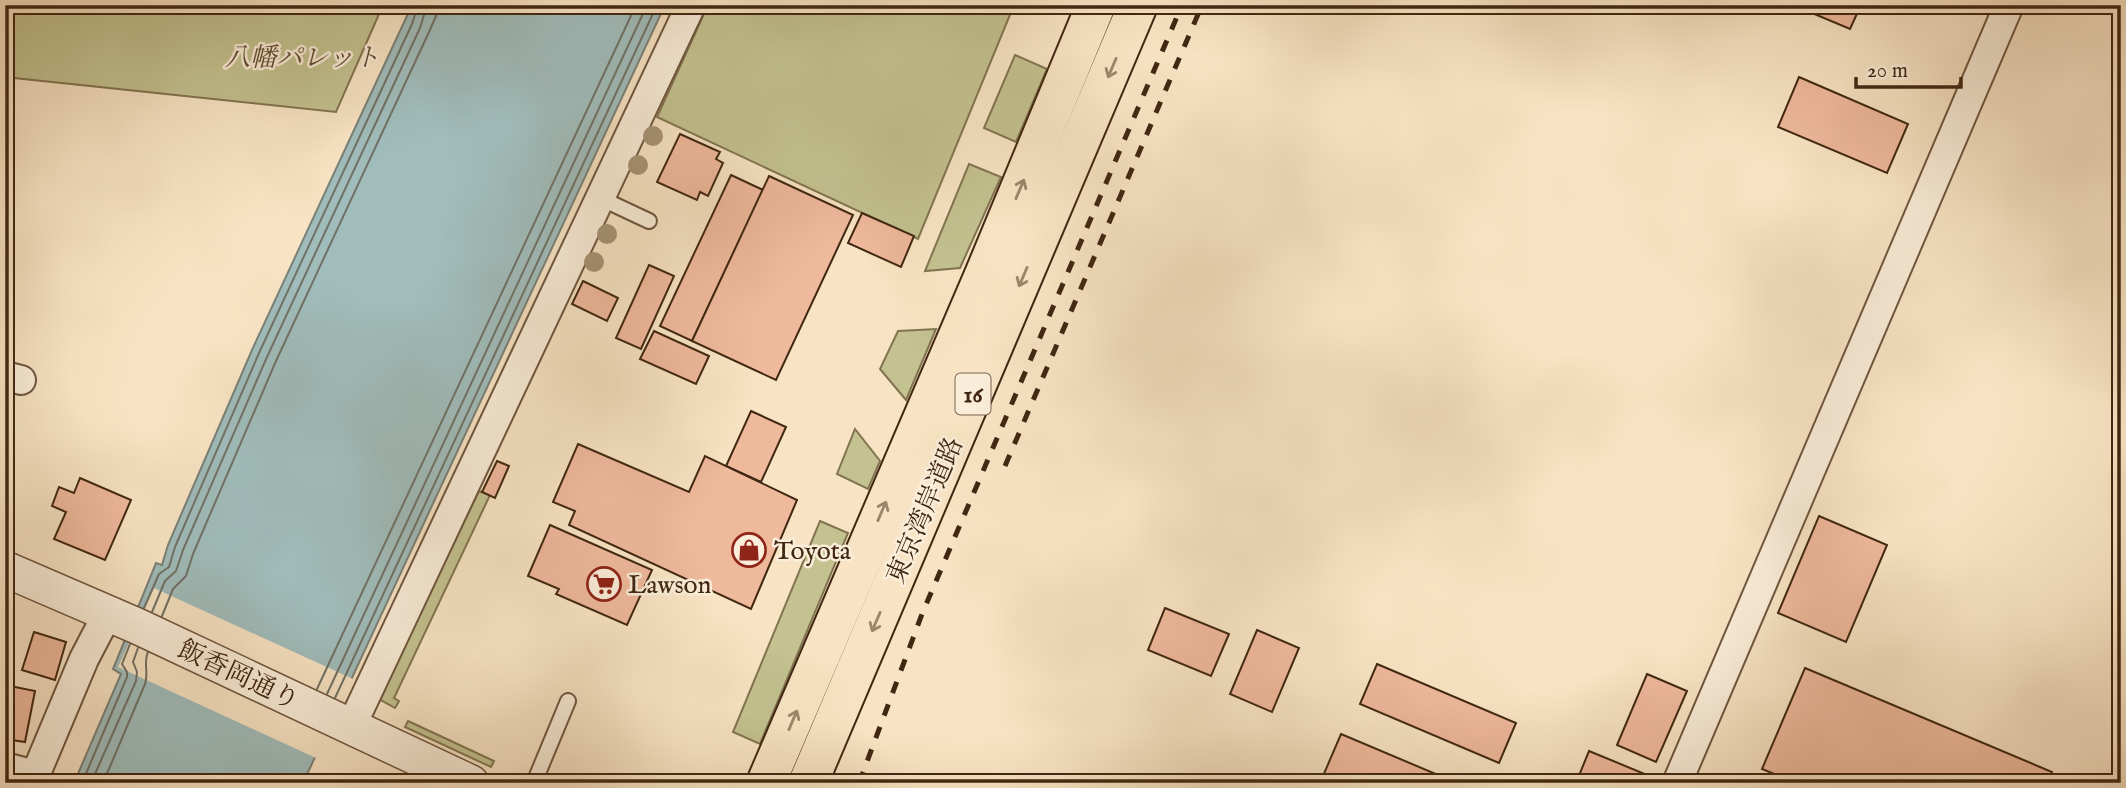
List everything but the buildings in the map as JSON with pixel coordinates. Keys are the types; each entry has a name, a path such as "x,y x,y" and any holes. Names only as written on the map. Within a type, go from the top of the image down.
{"highway":[{"name":"東京湾岸道路","path":"808,783 1138,5"},
{"name":"東京湾岸道路","path":"766,783 990,262 1095,6"}],"street":[{"path":"343,723 600,198 691,5"},
{"path":"1677,783 2009,5"},
{"name":"飯香岡通り","path":"5,569 122,620 471,783"},
{"path":"5,766 34,779 83,659 122,620"}],"lane":[{"path":"600,198 649,221"},
{"path":"534,783 568,701"}],"green space":[{"name":"八幡パレット","path":"5,5 383,5 336,112 5,77"},
{"path":"708,5 1014,5 918,239 657,117"},
{"path":"1015,55 1047,69 1016,142 984,128"},
{"path":"969,164 1001,177 960,268 925,271"},
{"path":"936,329 906,400 880,369 898,331"},
{"path":"855,429 880,461 868,489 837,474"},
{"path":"479,491 490,495 394,698 399,701 395,708 379,699"},
{"path":"820,521 848,533 760,744 733,732"},
{"path":"408,721 494,761 491,767 405,727"}],"water":[{"path":"412,5 665,5 303,783 74,783 121,674 113,669 156,563 162,565 168,545 252,350"}],"pier":[{"path":"154,588 353,679 316,758 118,667"}],"railway":[{"path":"859,783 922,614 1182,5"},
{"path":"1005,466 1202,5"}],"place":[{"name":"Toyota","path":"749,550"},
{"name":"Lawson","path":"604,584"}]}
